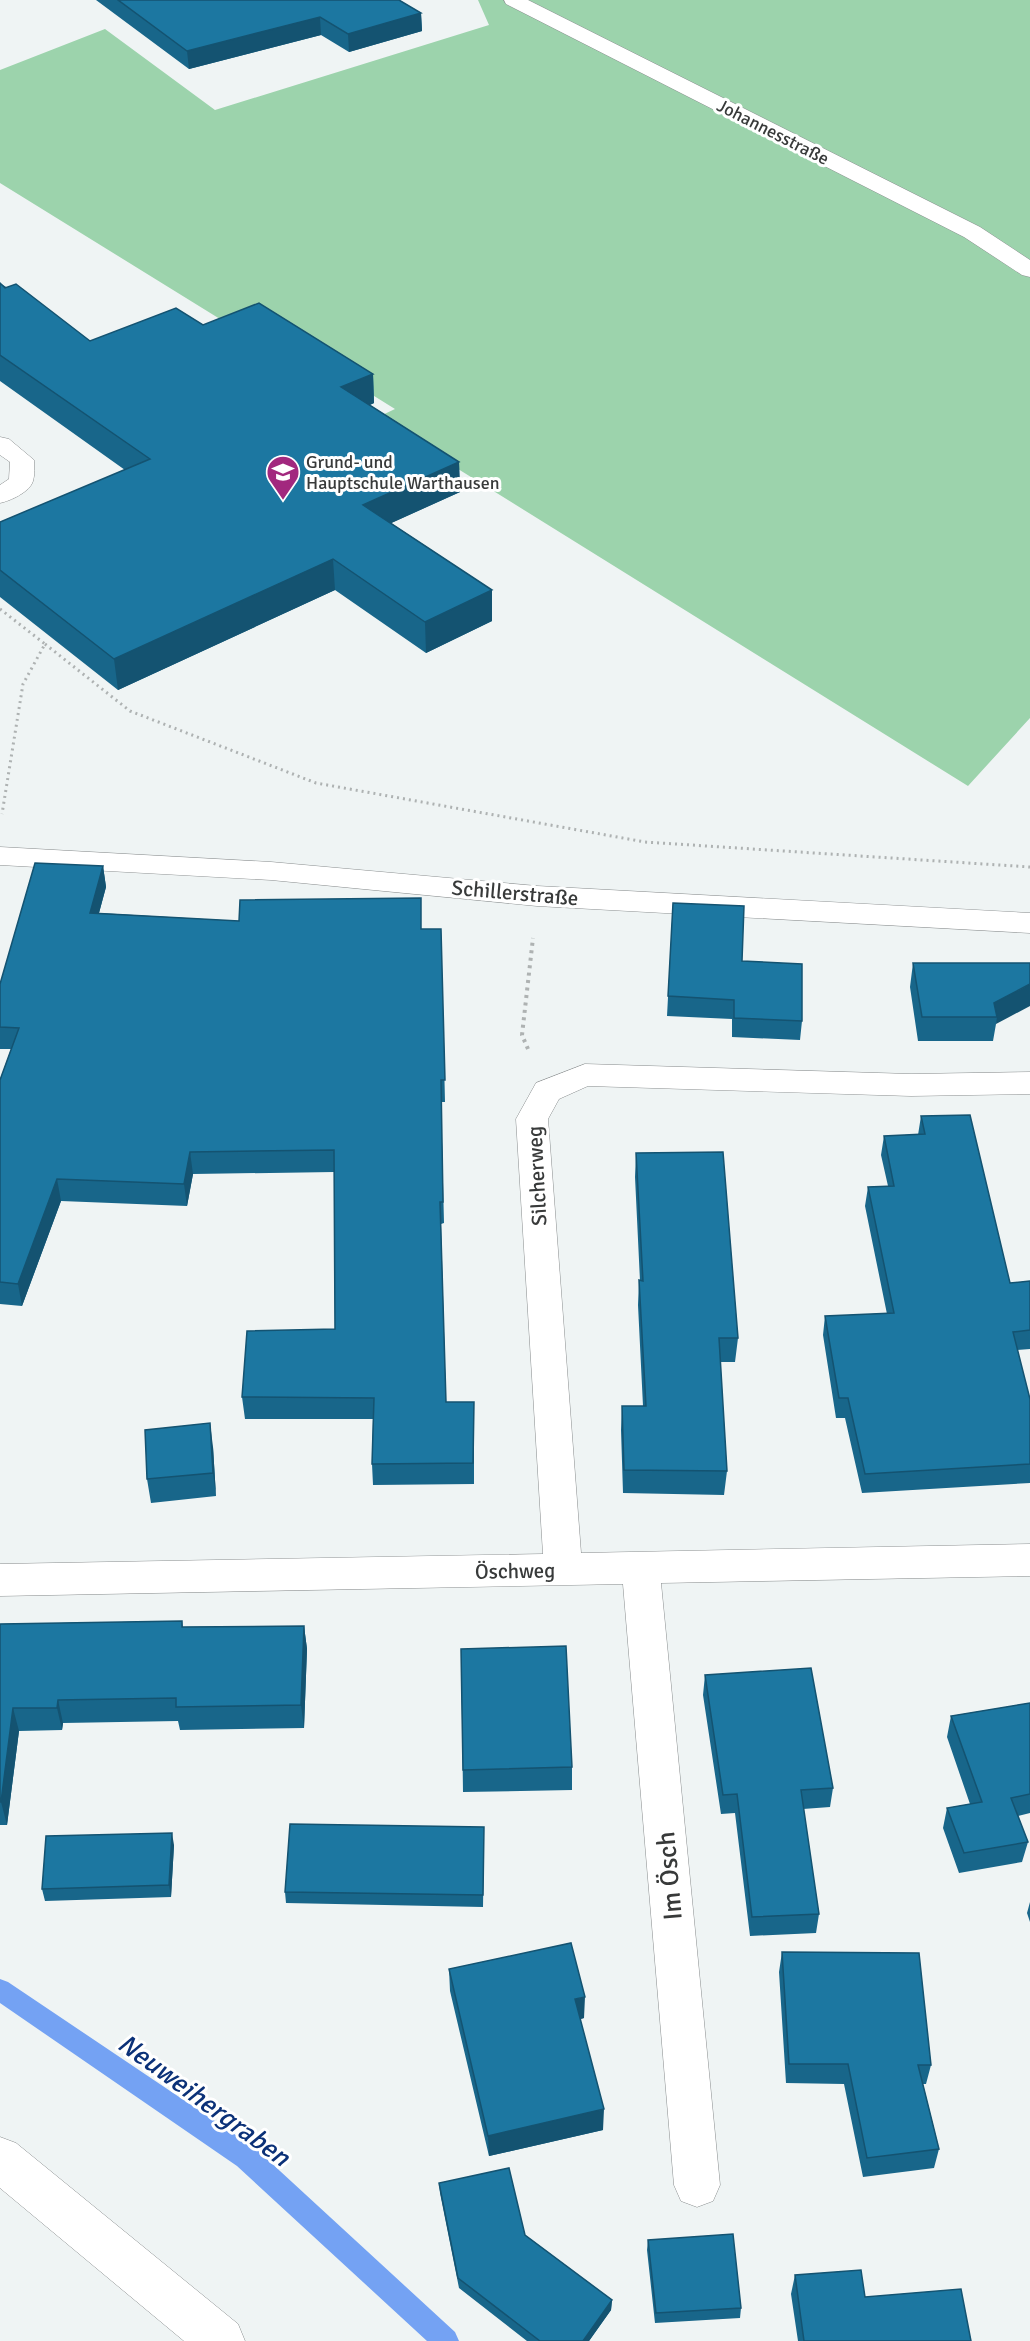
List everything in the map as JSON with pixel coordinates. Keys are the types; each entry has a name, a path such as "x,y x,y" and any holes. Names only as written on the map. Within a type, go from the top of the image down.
{"street":[{"name":"Johannesstraße","path":"513,0 972,232 1030,270"},
{"path":"0,444 22,460 21,482 0,496"},
{"name":"Schillerstraße","path":"0,856 271,871 537,896 1030,923"},
{"path":"547,1091 585,1075 911,1085 1030,1083"},
{"name":"Silcherweg","path":"547,1091 532,1119 563,1570"},
{"name":"Öschweg","path":"0,1580 1030,1560"},
{"name":"Im Ösch","path":"641,1568 698,2185"},
{"path":"0,2159 221,2341"}],"path":[{"path":"0,609 130,711 316,783 645,842 1030,867"},
{"path":"2,819 23,684 45,644"},
{"path":"537,896 522,1035 547,1091"}],"green space":[{"path":"478,0 1030,0 1030,718 968,786 376,418 395,409 260,325 241,332 0,183 0,70 105,29 215,110 489,25"}],"building":[{"path":"118,0 399,0 421,13 348,34 320,17 187,51"},
{"path":"0,283 5,288 16,284 90,341 176,308 203,325 259,303 373,374 341,387 459,462 363,505 492,590 425,622 333,559 114,659 0,570 0,522 150,459 0,355"},
{"path":"35,863 103,866 90,913 239,921 240,900 421,898 421,929 441,929 445,1080 441,1080 443,1202 440,1202 446,1402 474,1402 473,1463 372,1464 374,1398 242,1397 247,1331 335,1329 334,1150 190,1152 184,1184 57,1179 18,1284 0,1282 0,1080 19,1028 0,1027 0,984"},
{"path":"673,903 744,906 742,961 802,964 802,1021 734,1018 734,1000 668,996"},
{"path":"913,963 1030,963 1030,984 994,1003 997,1017 922,1017"},
{"path":"970,1115 1010,1283 1030,1281 1030,1330 1013,1332 1030,1399 1030,1464 865,1474 848,1398 839,1398 825,1316 894,1313 868,1187 894,1186 884,1136 925,1134 921,1116"},
{"path":"723,1152 738,1338 719,1338 727,1471 624,1470 622,1406 646,1406 639,1280 643,1281 636,1153"},
{"path":"210,1423 213,1473 147,1479 145,1430"},
{"path":"182,1621 182,1627 304,1626 301,1705 176,1707 176,1698 58,1700 57,1708 13,1708 0,1802 0,1624"},
{"path":"566,1646 572,1767 463,1770 461,1649"},
{"path":"811,1668 833,1788 801,1790 819,1914 752,1917 737,1794 723,1795 705,1675"},
{"path":"1030,1703 1030,1794 1011,1798 1028,1842 964,1853 947,1808 982,1802 951,1716"},
{"path":"290,1824 484,1827 483,1895 285,1892"},
{"path":"172,1833 169,1885 42,1889 46,1836"},
{"path":"571,1943 585,1997 575,1999 604,2109 488,2136 449,1969"},
{"path":"782,1952 919,1953 931,2065 918,2065 939,2149 867,2158 848,2064 789,2064"},
{"path":"509,2168 525,2235 612,2300 583,2341 540,2341 458,2278 439,2183"},
{"path":"733,2234 741,2308 656,2313 648,2240"},
{"path":"861,2270 865,2297 961,2289 971,2341 804,2341 795,2275"}],"waterway":[{"name":"Neuweihergraben","path":"0,1990 246,2157 446,2341"}],"place":[{"name":"Grund- und Hauptschule Warthausen","path":"283,501"}]}
